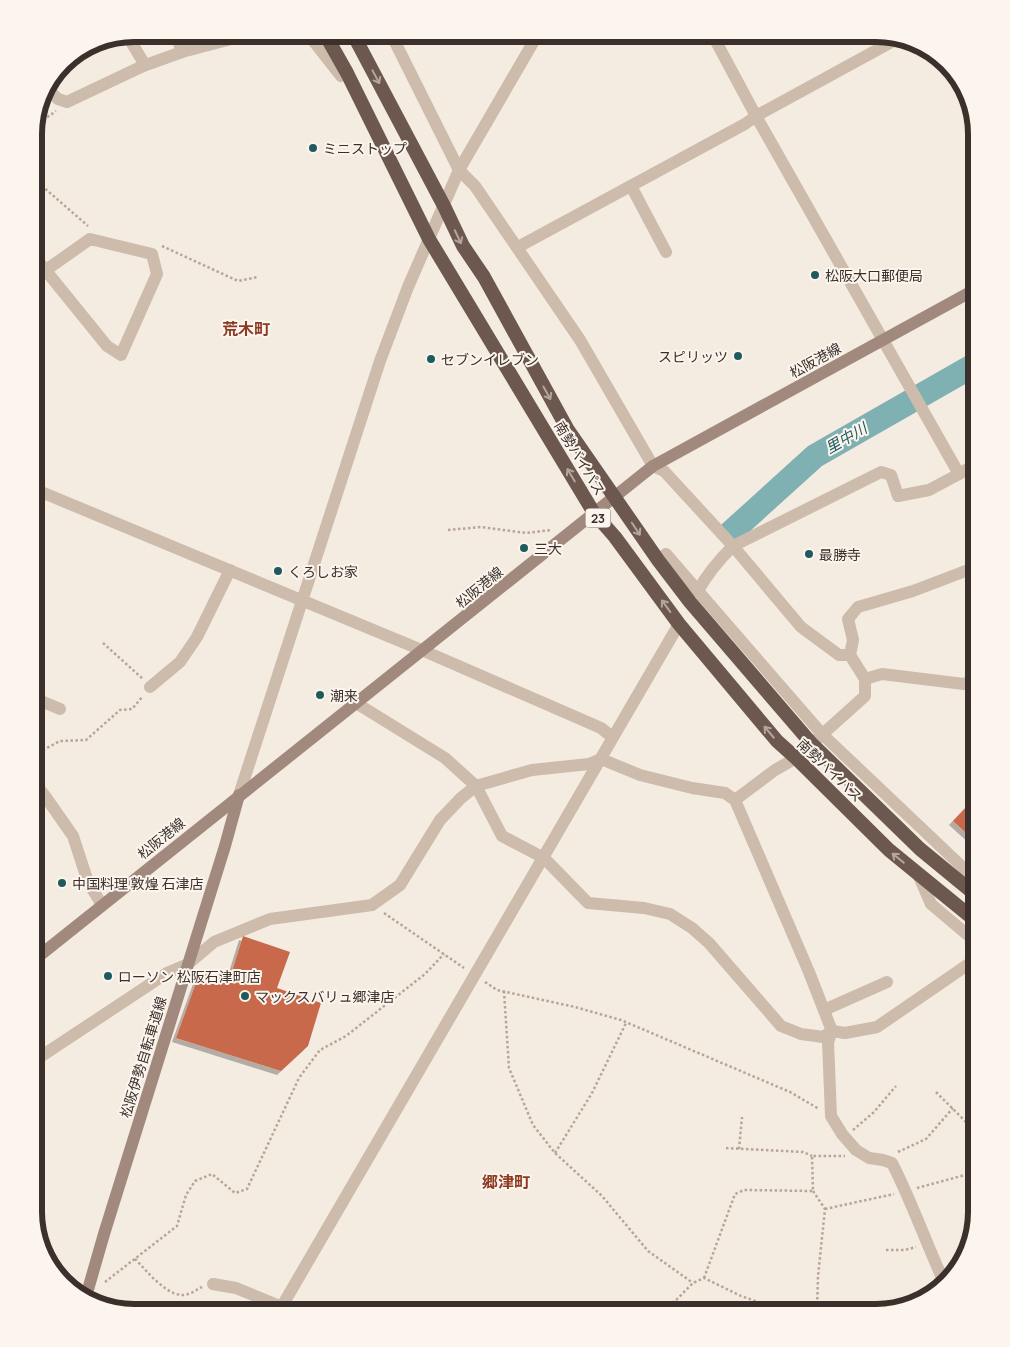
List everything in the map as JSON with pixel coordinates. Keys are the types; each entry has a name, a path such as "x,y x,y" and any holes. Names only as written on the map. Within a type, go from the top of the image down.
{"highway":[{"name":"南勢バイパス","path":"330,42 429,239 594,513 615,537 679,624 777,741 889,850 968,915"},
{"name":"南勢バイパス","path":"357,42 444,206 463,246 484,277 568,430 658,560 690,602 811,744 920,849 968,888"}],"main road":[{"name":"松阪港線","path":"42,953 653,466 968,293"},
{"name":"松阪伊勢自転車道線","path":"88,1291 239,795"}],"street":[{"path":"131,42 142,60 143,66"},
{"path":"179,42 182,52"},
{"path":"52,94 58,99 67,102 143,66 182,52 219,42"},
{"path":"314,42 341,76 347,73"},
{"path":"394,42 459,170 475,186 580,340 653,466 664,471 733,546 801,627 839,655 850,655"},
{"path":"239,795 380,360 459,170 533,43"},
{"path":"717,43 756,116 959,474"},
{"path":"518,247 889,43"},
{"path":"631,186 666,252"},
{"path":"43,266 46,270 107,346 121,355 157,274 152,254 90,239 46,270 43,273"},
{"path":"698,591 719,559 733,546 881,472 891,475 898,496 930,490 968,469"},
{"path":"43,493 424,650 601,728 612,736"},
{"path":"658,560 666,554 822,734 968,872"},
{"path":"150,687 180,662 197,637 230,570"},
{"path":"735,800 775,770 796,758 865,696 865,679 850,655 853,640 848,619 858,607 913,591 968,570"},
{"path":"284,1304 544,858 601,759 612,736 679,624"},
{"path":"865,679 882,674 964,684 968,682"},
{"path":"42,702 60,709"},
{"path":"356,703 445,758 476,786 502,836 544,858 588,903 644,908 670,914 692,928 709,943 781,1026 802,1034 823,1037 832,1031 845,1033 877,1027 968,964"},
{"path":"42,1056 168,973 188,964 214,942 270,919 372,904 400,885 440,820 460,798 476,786 532,770 589,764 601,759 640,775 692,788 726,793 735,800 809,972 832,1031 828,1042 831,1116 842,1134 856,1150 869,1158 892,1163 906,1191 941,1277"},
{"path":"42,793 73,836 88,882 102,905"},
{"path":"918,874 931,904 968,935"},
{"path":"824,1010 887,982"},
{"path":"213,1284 236,1288 268,1304"}],"path":[{"path":"44,119 67,102"},
{"path":"448,530 481,526 526,533 551,530 562,539"},
{"path":"42,750 60,741 86,740 120,710 132,710 150,687 104,643"},
{"path":"964,684 968,697"},
{"path":"372,904 497,990 575,1007 626,1022 790,1092 831,1116"},
{"path":"105,1282 177,1226 186,1195 195,1181 212,1174 235,1193 247,1189 299,1078 320,1050 354,1030 425,974 444,954"},
{"path":"504,991 509,1068 533,1125 555,1154 602,1196 648,1251 693,1283"},
{"path":"555,1154 592,1093 626,1022"},
{"path":"842,1134 853,1130 874,1112 896,1086"},
{"path":"936,1092 968,1124"},
{"path":"892,1163 894,1154 926,1139 953,1108"},
{"path":"739,1149 742,1117"},
{"path":"726,1148 803,1152 812,1156 854,1156 862,1154"},
{"path":"812,1156 813,1191 825,1209 818,1276 817,1304"},
{"path":"670,1304 693,1283 704,1278 735,1194 744,1190 813,1191"},
{"path":"886,1250 905,1250 927,1245"},
{"path":"134,1259 174,1295 187,1295 201,1287 213,1284"},
{"path":"704,1278 741,1296 764,1304"}],"building":[{"path":"968,805 968,835 953,821"},
{"name":"マックスバリュ郷津店","path":"243,936 290,952 277,988 321,1003 308,1046 281,1071 176,1038 201,969 230,978"}],"waterway":[{"name":"里中川","path":"730,533 815,456 968,369"}],"place":[{"name":"ミニストップ","path":"313,148"},
{"name":"松阪大口郵便局","path":"815,275"},
{"name":"スピリッツ","path":"738,356"},
{"name":"セブンイレブン","path":"431,359"},
{"name":"三大","path":"524,548"},
{"name":"最勝寺","path":"809,554"},
{"name":"くろしお家","path":"278,571"},
{"name":"潮来","path":"320,695"},
{"name":"中国料理 敦煌 石津店","path":"62,883"},
{"name":"ローソン 松阪石津町店","path":"108,976"},
{"name":"マックスバリュ郷津店","path":"245,996"}],"district":[{"name":"荒木町","path":"246,329"},
{"name":"郷津町","path":"506,1182"}]}
